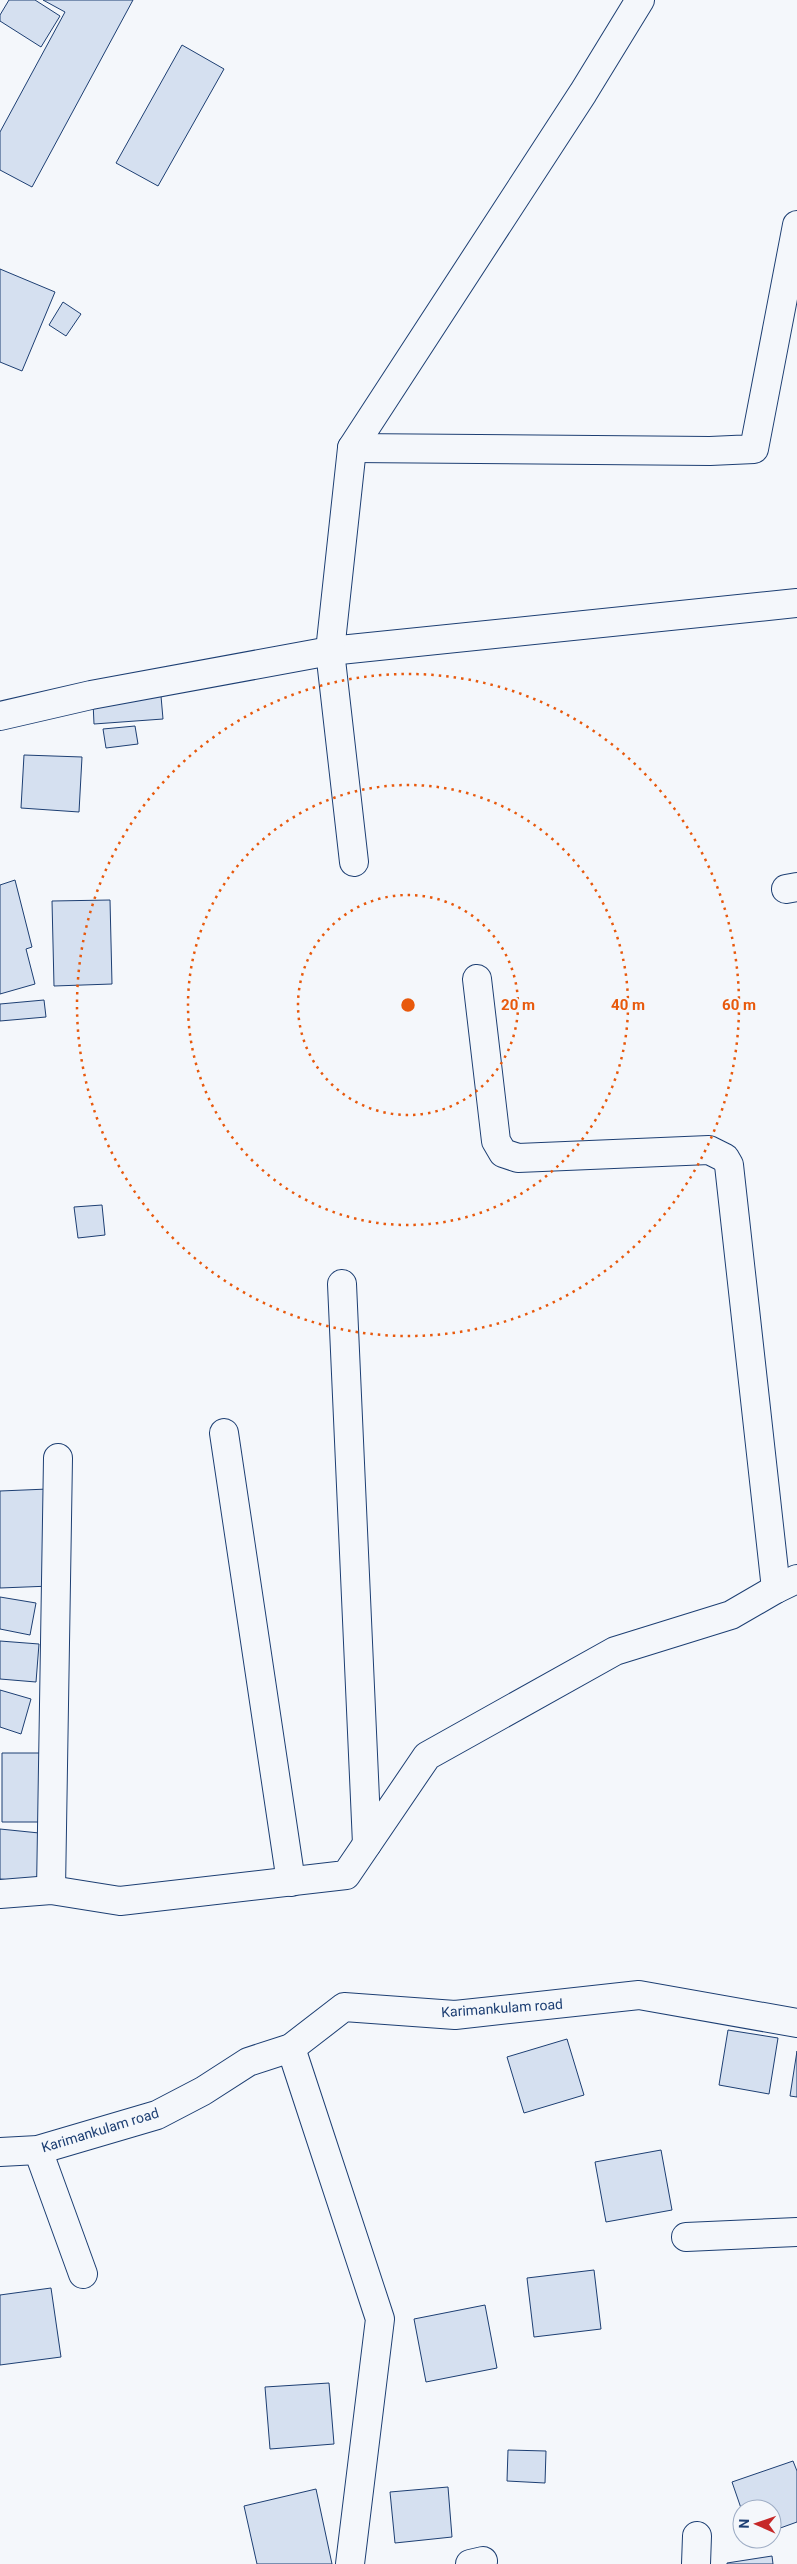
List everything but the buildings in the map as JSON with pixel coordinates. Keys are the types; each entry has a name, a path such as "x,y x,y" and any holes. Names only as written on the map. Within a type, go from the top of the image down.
{"street":[{"path":"354,862 330,651 352,448 583,93 640,0"},
{"path":"352,448 710,452 754,449 797,225"},
{"path":"0,716 91,695 330,651 797,603"},
{"path":"0,1894 51,1890 120,1901 346,1875 426,1756 615,1652 731,1616 786,1584 729,1165 725,1158 709,1150 518,1158 503,1153 496,1141 477,979"},
{"path":"342,1284 367,1844"},
{"path":"224,1433 291,1882"},
{"path":"51,1890 58,1458"},
{"name":"Karimankulam road","path":"0,2152 38,2150 157,2115 203,2091 248,2062 291,2048 344,2007 455,2015 640,1995 797,2023"},
{"path":"291,2048 380,2319 350,2564"},
{"path":"38,2150 83,2274"},
{"path":"686,2236 797,2232"},
{"path":"696,2564 697,2536"}]}
